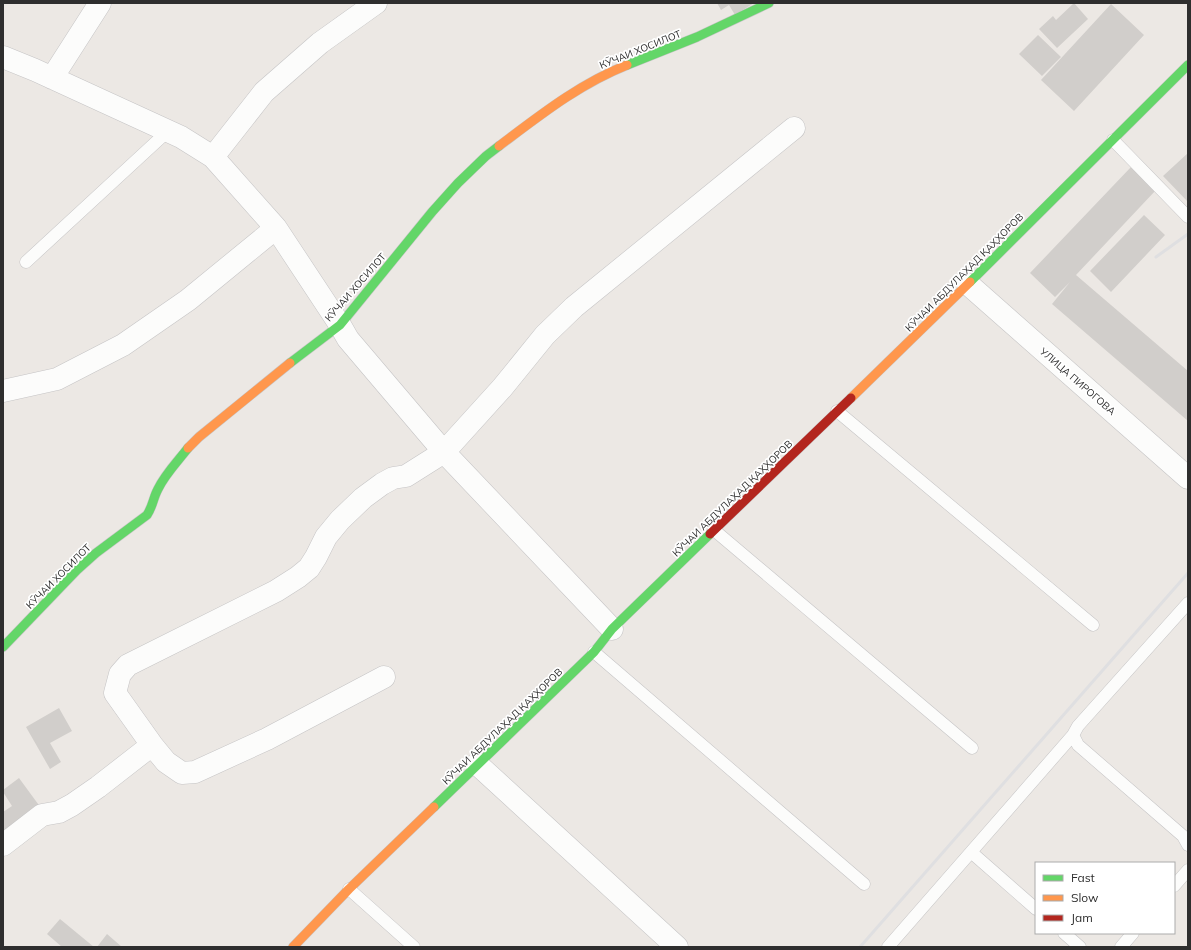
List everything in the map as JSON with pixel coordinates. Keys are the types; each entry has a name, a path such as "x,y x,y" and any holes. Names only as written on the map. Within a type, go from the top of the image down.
{"main road":[{"name":"КӮЧАИ ХОСИЛОТ","path":"3,647 96,553 147,515 152,508 163,480 188,448 199,437 264,383 340,325 432,212 458,183 486,156 549,108 583,86 619,68 697,37 769,3"},
{"name":"КӮЧАИ АБДУЛАҲАД ҚАҲҲОРОВ","path":"293,947 349,889 594,652 612,629 968,284 1188,65"}],"street":[{"path":"52,78 100,3"},
{"path":"213,157 264,92 320,43 376,3"},
{"path":"3,57 35,70 181,137 213,157 276,228 348,339 444,452 612,629"},
{"path":"384,677 267,739 195,772 182,773 166,762 115,693 120,674 128,665 276,591 298,577 308,568 316,557 326,537 340,520 363,498 393,478 406,476 444,452 502,388 545,335 574,307 794,128"},
{"path":"3,391 57,379 124,345 188,300 276,228"},
{"name":"УЛИЦА ПИРОГОВА","path":"968,284 1188,478"},
{"path":"3,845 42,815 59,812 72,805 152,745"},
{"path":"477,764 678,947"}],"lane":[{"path":"26,262 168,131"},
{"path":"1113,140 1188,217"},
{"path":"837,411 1093,625"},
{"path":"714,530 972,748"},
{"path":"888,947 1073,735 1078,726 1188,603"},
{"path":"594,652 864,884"},
{"path":"1073,735 1078,745 1183,836 1188,845"},
{"path":"971,852 1035,908"},
{"path":"1175,885 1188,870"},
{"path":"349,889 414,947"},
{"path":"1065,934 1080,947"},
{"path":"1121,947 1132,934"}],"building":[{"path":"717,3 754,3 735,15 729,5 721,10"},
{"path":"1074,3 1088,19 1057,48 1039,29 1053,16 1056,20"},
{"path":"1111,4 1144,35 1074,111 1041,80"},
{"path":"1038,35 1061,57 1042,76 1019,54"},
{"path":"1188,153 1188,202 1163,176"},
{"path":"1131,167 1156,190 1076,275 1188,371 1188,421 1052,304 1070,282 1055,297 1030,273"},
{"path":"1144,215 1165,235 1111,292 1090,271"},
{"path":"59,708 72,731 50,743 61,762 50,769 26,727"},
{"path":"19,778 41,808 3,835 3,812 12,806 3,790"},
{"path":"60,919 94,947 62,947 47,934"},
{"path":"107,934 122,947 97,947"}],"railway":[{"path":"1156,257 1188,234"},
{"path":"860,947 1188,573"}],"traffic: fast":[{"path":"627,65 697,37 769,3"},
{"path":"970,282 1188,65"},
{"path":"290,363 340,325 432,212 458,183 486,156 499,146"},
{"path":"3,647 77,570 96,553 147,515 161,483 188,448"},
{"path":"434,807 594,652 612,629 710,534"}],"traffic: slow":[{"path":"499,146 560,101 592,81 627,65"},
{"path":"851,398 970,282"},
{"path":"188,448 199,437 290,363"},
{"path":"293,947 349,889 434,807"}],"traffic: jam":[{"path":"710,534 851,398"}]}
